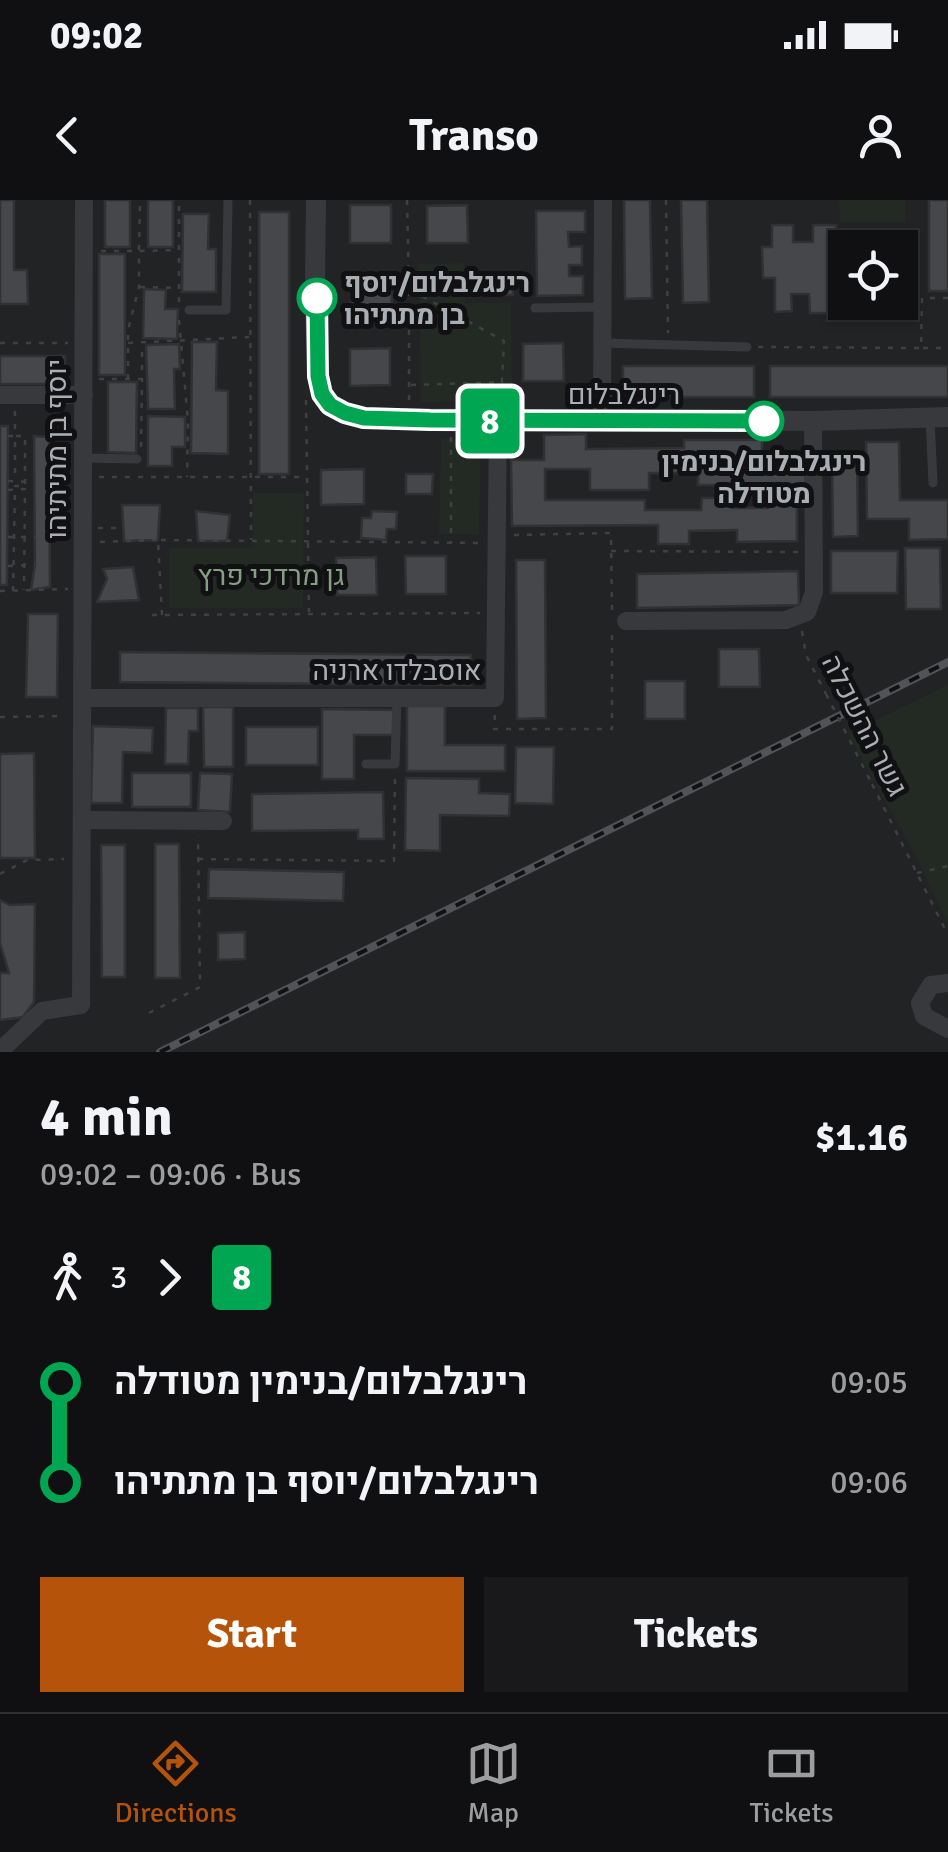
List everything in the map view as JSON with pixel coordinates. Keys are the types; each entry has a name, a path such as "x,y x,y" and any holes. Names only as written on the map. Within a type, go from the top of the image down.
{"street":[{"name":"יוסף בן מתיתיהו","path":"0,1050 42,1011 81,1006 87,535 81,472 84,200"},
{"name":"רינגלבלום","path":"316,200 318,376 322,394 330,405 345,413 364,418 498,421 939,418"},
{"path":"602,421 603,200"},
{"path":"7,398 84,387"},
{"name":"אוסבלדו ארניה","path":"84,698 495,698 498,421"},
{"path":"626,622 801,617 812,604 813,421"},
{"path":"82,820 222,821"},
{"path":"948,983 930,984 920,1002 930,1021 948,1029"}],"lane":[{"path":"189,310 226,310 228,200"},
{"path":"535,308 602,307"},
{"path":"602,343 748,347"},
{"path":"933,483 939,418"},
{"path":"81,472 139,460"},
{"path":"366,764 395,764 397,698"}],"path":[{"path":"128,379 128,343 139,287 140,200"},
{"path":"179,200 187,477"},
{"path":"250,200 251,541"},
{"path":"408,200 410,420"},
{"path":"666,200 668,345"},
{"path":"84,252 179,250"},
{"path":"139,287 179,288"},
{"path":"409,289 504,341 504,382 498,421"},
{"path":"921,348 922,298 948,298"},
{"path":"128,343 250,337"},
{"path":"0,343 84,343"},
{"path":"139,460 142,343"},
{"path":"748,347 948,348"},
{"path":"84,387 142,379"},
{"path":"409,385 504,382"},
{"path":"306,392 309,614"},
{"path":"7,398 15,436 15,481"},
{"path":"452,420 452,543"},
{"path":"8,436 34,436"},
{"path":"24,436 25,482"},
{"path":"25,463 34,463"},
{"path":"8,464 15,464"},
{"path":"49,482 81,472 308,478"},
{"path":"8,481 34,482"},
{"path":"15,490 25,482"},
{"path":"24,489 24,590"},
{"path":"8,490 34,489"},
{"path":"14,591 15,490"},
{"path":"87,535 122,528"},
{"path":"87,535 158,540 452,543 612,533 612,729 494,729 495,718"},
{"path":"8,537 35,537"},
{"path":"158,540 162,614"},
{"path":"611,550 814,552"},
{"path":"8,566 35,565"},
{"path":"0,591 71,589"},
{"path":"152,614 497,613"},
{"name":"גשר ההשכלה","path":"803,639 806,655 948,935"},
{"path":"0,717 67,716"},
{"path":"198,859 394,861 395,764"},
{"path":"149,1013 200,988 197,821"},
{"path":"0,874 28,860 82,859"},
{"path":"917,873 948,866"}],"shaded area":[{"path":"0,200 948,200 948,1052 0,1052"}],"green space":[{"path":"839,200 905,200 905,222 840,222"},
{"path":"464,263 465,303 511,302 512,400 421,402 419,264"},
{"path":"441,439 481,439 479,535 439,534"},
{"name":"גן מרדכי פרץ","path":"253,493 304,493 303,608 169,608 169,548 252,548"},
{"path":"948,685 948,924 910,845 848,734"}],"building":[{"path":"0,200 14,200 14,270 27,270 28,304 0,304"},
{"path":"105,200 130,200 130,247 105,247"},
{"path":"148,200 173,200 173,247 148,247"},
{"path":"624,200 650,200 652,298 625,299"},
{"path":"681,200 707,200 709,302 683,303"},
{"path":"929,200 948,200 948,291 929,291"},
{"path":"350,205 391,205 391,243 350,243"},
{"path":"467,205 468,243 427,243 427,206"},
{"path":"536,211 585,211 585,232 568,232 569,247 582,246 582,265 569,265 569,276 583,276 583,295 537,296"},
{"path":"259,212 289,212 289,474 259,474"},
{"path":"183,214 209,214 208,249 216,249 216,292 182,292"},
{"path":"772,225 793,225 793,242 813,242 813,225 836,225 836,230 828,230 828,313 810,313 809,294 791,294 792,311 775,312 775,278 763,278 762,247 772,247"},
{"path":"99,254 125,254 125,375 99,375"},
{"path":"480,273 513,273 513,295 480,295"},
{"path":"351,276 391,276 392,314 351,314"},
{"path":"144,289 166,290 165,309 178,309 177,339 143,338"},
{"path":"192,342 217,342 216,390 228,391 228,454 191,453"},
{"path":"563,343 564,381 523,381 523,344"},
{"path":"179,344 180,369 174,369 175,409 148,409 146,345"},
{"path":"390,348 390,385 350,386 350,349"},
{"path":"0,356 65,356 65,384 0,384"},
{"path":"623,366 754,366 754,397 623,397"},
{"path":"770,366 948,366 948,397 770,397"},
{"path":"108,382 137,382 136,453 108,452"},
{"path":"148,416 185,417 185,447 172,447 172,466 148,466"},
{"path":"0,426 8,426 7,585 0,585"},
{"path":"586,434 586,449 684,448 684,440 762,440 762,463 805,462 806,496 797,496 797,541 737,542 737,530 689,531 689,544 658,544 658,525 512,526 511,460 544,460 544,435","holes":["545,469 590,469 590,490 649,490 649,473 698,473 698,485 768,485 768,508 732,508 732,498 702,498 701,510 645,510 645,500 545,500"]},
{"path":"34,436 49,437 50,587 31,590 35,565"},
{"path":"866,442 899,442 900,500 948,500 948,539 909,540 909,519 867,519"},
{"path":"857,454 858,536 833,537 832,455"},
{"path":"364,469 364,504 321,505 321,470"},
{"path":"406,474 433,474 432,494 406,494"},
{"path":"122,505 160,505 158,540 124,541"},
{"path":"196,511 230,515 227,541 198,541"},
{"path":"372,511 397,512 396,529 387,529 386,540 361,538 362,518 371,518"},
{"path":"905,548 940,548 941,609 906,609"},
{"path":"831,551 898,551 897,593 831,593"},
{"path":"405,556 446,556 446,594 406,594"},
{"path":"376,557 377,595 337,595 336,558"},
{"path":"516,560 545,560 546,718 517,719"},
{"path":"133,567 139,600 97,602 107,579 103,569"},
{"path":"798,571 799,605 637,608 637,574"},
{"path":"28,614 58,614 57,697 26,697"},
{"path":"719,649 759,649 760,687 719,687"},
{"path":"120,652 471,655 471,685 120,682"},
{"path":"645,681 685,681 685,719 645,719"},
{"path":"407,706 445,706 445,745 505,745 505,771 407,771"},
{"path":"203,707 233,707 233,767 204,767"},
{"path":"166,708 198,708 198,731 189,731 188,764 165,764"},
{"path":"322,709 394,710 393,735 354,735 354,779 322,779"},
{"path":"93,726 153,728 152,753 123,752 122,803 91,803"},
{"path":"246,727 318,727 318,765 246,765"},
{"path":"516,747 554,747 553,804 515,803"},
{"path":"34,753 35,858 0,858 0,754"},
{"path":"132,773 191,773 191,807 132,807"},
{"path":"200,773 232,774 230,812 198,810"},
{"path":"406,778 479,779 479,793 510,794 509,816 440,815 440,851 405,850"},
{"path":"383,792 384,839 358,839 358,830 252,831 252,794"},
{"path":"155,844 179,844 180,978 155,978"},
{"path":"101,845 125,845 125,977 102,977"},
{"path":"209,869 344,872 343,901 208,898"},
{"path":"0,900 10,905 35,904 34,1002 23,1017 0,1020 0,973 9,973 0,943"},
{"path":"245,932 245,959 218,960 218,933"}],"railway":[{"path":"160,1052 948,662"}],"bus line":[{"name":"8","path":"317,298 318,376 322,394 330,405 345,413 364,418 430,420 764,421"}],"place":[{"name":"רינגלבלום/יוסף בן מתתיהו","path":"317,298"},
{"name":"רינגלבלום/בנימין מטודלה","path":"764,421"}]}
